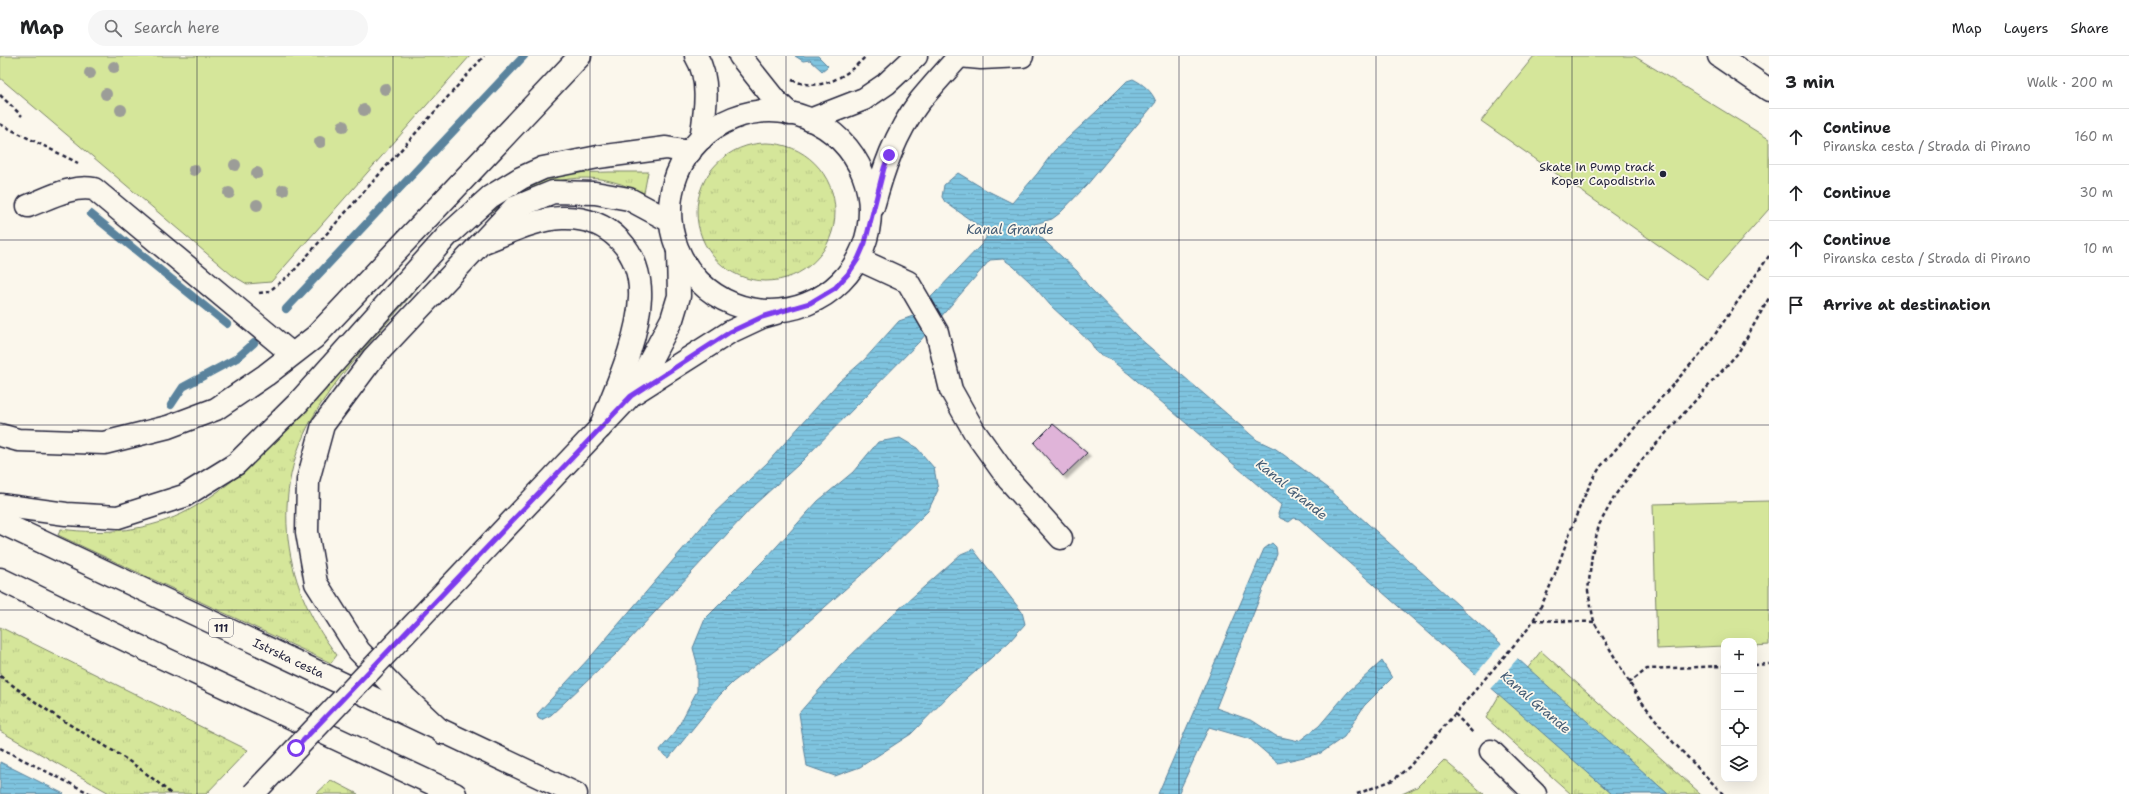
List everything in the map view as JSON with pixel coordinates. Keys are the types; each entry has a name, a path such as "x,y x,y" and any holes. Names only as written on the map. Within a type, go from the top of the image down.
{"main road":[{"path":"0,435 18,440 104,442 168,427 216,409 266,375 315,337 580,56"},
{"path":"631,396 666,332 672,319 678,296 678,251 670,221 670,203 674,184 680,168 695,145 706,109 704,79 696,56"},
{"path":"740,56 774,100 800,117 827,129 842,142 856,160 866,181 871,212"},
{"path":"0,505 66,514 118,516 184,496 236,464 296,405 448,235 490,197 521,178 543,168 598,157 695,145 727,121 753,113 772,111 800,117 864,99 886,84 916,56"},
{"path":"252,794 631,396 730,332 762,317 810,303 835,288 848,274 858,259 865,243 871,212 884,168 895,142 919,103 959,56 981,58 1022,56"},
{"path":"1719,56 1769,90"},
{"path":"28,206 71,190 84,187 94,189 292,354"},
{"path":"443,733 394,687 359,651 316,583 307,532 308,480 323,425 373,358 477,245 514,208 553,192 595,193 629,199 670,221"},
{"path":"477,245 527,225 562,218 592,222 616,234 632,255 639,277 640,299 636,322 627,354 600,428"},
{"path":"678,251 700,283 718,297 739,306 763,311 784,310"},
{"path":"858,259 908,282 917,300 937,332 951,390 974,431 1009,480 1061,538"},
{"name":"Istrska cesta","path":"0,522 443,733 576,794"},
{"path":"0,579 445,791"},
{"path":"1491,751 1536,794"}],"path":[{"path":"256,294 268,292 291,274 484,56"},
{"path":"790,79 805,85 825,84 836,80 866,56"},
{"path":"0,95 22,116"},
{"path":"0,124 81,165"},
{"path":"1357,794 1393,780 1409,767 1519,640 1534,620 1592,480 1601,466 1707,346 1769,256"},
{"path":"1723,794 1673,742 1638,697 1594,622 1588,591 1592,554 1599,525 1616,494 1640,462 1738,353 1769,298"},
{"path":"1534,620 1594,622"},
{"path":"1757,665 1769,664"},
{"path":"1629,683 1647,669 1721,666"},
{"path":"0,676 66,722 126,758 151,776 171,794"},
{"path":"0,748 91,794"}],"green space":[{"path":"0,56 470,56 271,282 247,284 232,275 0,78"},
{"name":"Skate in Pump track Koper Capodistria","path":"1534,56 1634,56 1769,139 1769,209 1707,279 1481,121"},
{"path":"759,143 773,143 799,151 815,163 827,179 830,186 834,199 834,225 830,238 827,245 815,261 799,273 792,276 773,281 759,281 733,273 717,261 705,245 702,238 697,219 697,205 705,179 717,163 733,151 740,148"},
{"path":"648,172 644,193 621,184 605,180 586,178 567,179 539,186 520,194 501,205 483,219 450,250 351,364 330,390 304,434 293,466 287,499 287,532 292,564 303,596 317,626 337,655 331,663 58,535 61,529 94,532 127,530 143,527 174,517 209,498 247,469 264,452 383,319 469,227 487,210 521,189 549,176 574,173"},
{"path":"1769,501 1769,645 1757,646 1757,638 1721,638 1721,646 1657,649 1653,504"},
{"path":"0,627 248,750 206,794 111,794 0,731"},
{"path":"1541,651 1701,794 1668,794 1527,669"},
{"path":"1500,694 1612,794 1571,794 1486,718"},
{"path":"1444,760 1484,794 1402,794 1417,787"},
{"path":"331,780 358,794 316,794"}],"water":[{"path":"795,56 818,56 828,66 822,71 810,60 803,61"},
{"name":"Kanal Grande","path":"1133,79 1147,88 1156,102 1086,186 1060,213 1052,219 1035,224 1034,231 1077,271 1088,286 1138,337 1257,440 1276,449 1328,488 1668,794 1612,794 1299,519 1294,518 1289,522 1280,518 1278,514 1281,505 1129,374 1108,358 1097,353 1091,343 1051,306 1030,282 1003,259 990,260 920,341 798,465 754,505 616,654 551,715 541,720 538,718 537,714 593,654 711,516 767,463 839,382 864,360 899,321 913,316 981,245 986,238 986,231 945,202 942,197 944,185 958,173 986,190 1012,203 1037,174 1054,151 1127,81"},
{"path":"900,438 917,448 934,468 938,490 928,511 878,560 781,646 733,682 719,696 669,758 659,751 676,731 697,691 697,663 693,648 705,619 768,556 818,501 853,472 878,442"},
{"path":"1272,543 1276,547 1277,554 1216,708 1253,721 1276,736 1299,741 1319,726 1348,692 1382,661 1392,678 1364,706 1344,737 1321,753 1278,763 1250,739 1209,727 1178,794 1158,794 1264,549"},
{"path":"973,549 1022,612 1025,624 1009,642 951,693 911,734 860,767 835,776 807,766 799,713 841,665 889,618 961,554"},
{"path":"0,762 64,794 0,794"}],"pier":[{"path":"1502,643 1518,658 1491,689 1475,675"}],"building":[{"path":"1053,424 1087,453 1063,476 1034,443"}],"waterway":[{"path":"286,309 524,56"},
{"path":"91,214 227,324"},
{"path":"171,405 183,387 237,358 254,343"}],"place":[{"name":"Skate in Pump track Koper Capodistria","path":"1663,174"}],"route":[{"path":"296,748 631,396 730,332 762,317 810,303 835,288 848,274 858,259 865,243 871,212 889,155"}]}
